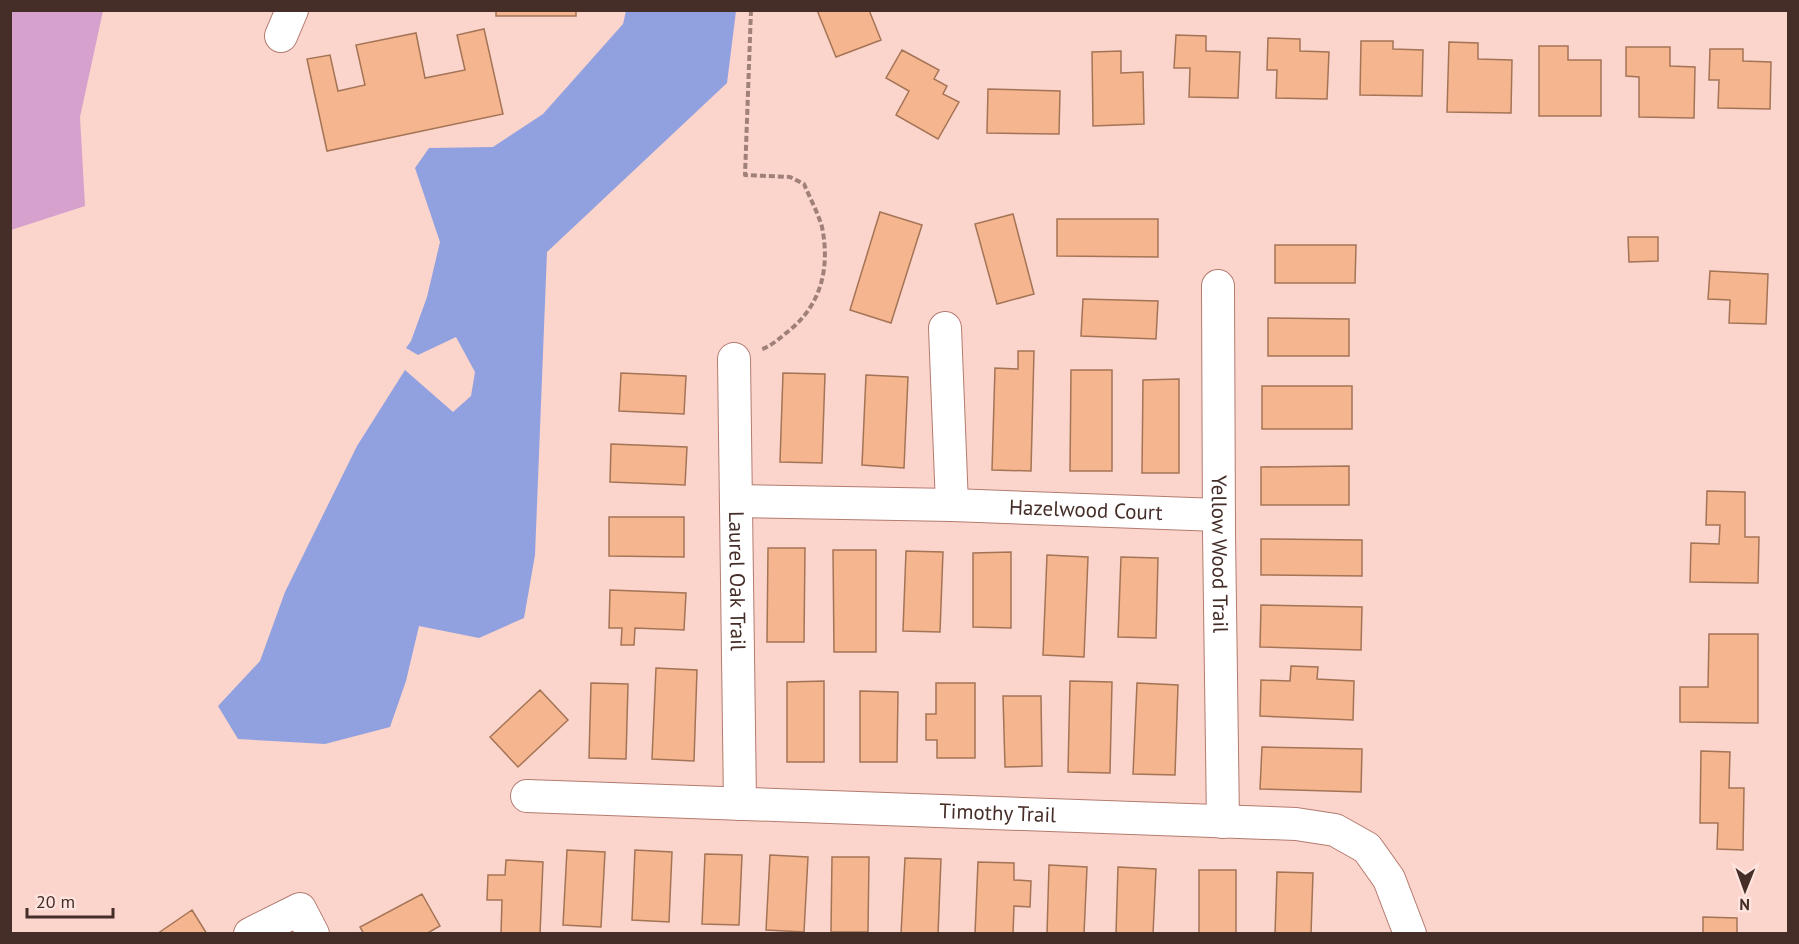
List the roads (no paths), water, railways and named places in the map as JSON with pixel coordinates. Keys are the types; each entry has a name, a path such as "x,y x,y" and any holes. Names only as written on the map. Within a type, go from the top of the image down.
{"street":[{"name":"Yellow Wood Trail","path":"1218,286 1218,515 1223,822"},
{"path":"945,328 952,505"},
{"name":"Laurel Oak Trail","path":"734,359 740,804"},
{"name":"Hazelwood Court","path":"736,501 952,505 1218,515"},
{"name":"Timothy Trail","path":"527,796 1296,824 1335,830 1367,848 1389,879 1410,933"},
{"path":"250,933 300,909 313,933"}],"water":[{"path":"626,11 736,11 727,83 547,252 535,555 524,618 479,638 419,626 406,681 390,727 325,744 238,739 218,706 260,661 285,592 357,446 405,370 453,412 471,396 475,372 456,337 418,355 406,348 411,341 427,297 440,242 415,168 429,148 493,147 543,114 623,24"}]}
